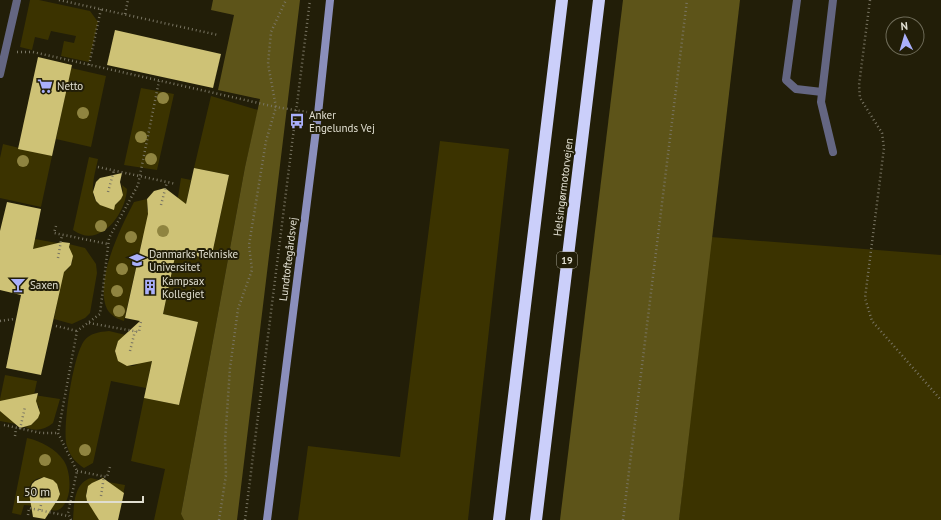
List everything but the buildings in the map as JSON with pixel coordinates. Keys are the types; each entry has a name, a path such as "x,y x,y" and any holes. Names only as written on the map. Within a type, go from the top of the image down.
{"highway":[{"name":"Helsingørmotorvejen","path":"499,520 562,0"},
{"name":"Helsingørmotorvejen","path":"536,520 599,0"}],"street":[{"path":"0,74 17,0"},
{"name":"Lundtoftegårdsvej","path":"267,520 318,114 330,0"},
{"path":"797,0 786,80 796,89 822,92"},
{"path":"833,0 821,102 833,152"}],"path":[{"path":"59,0 218,35"},
{"path":"125,14 128,0"},
{"path":"219,520 226,475 225,442 231,361 238,309 252,270 249,245 266,141 276,107 268,64 271,32 286,0"},
{"path":"246,520 310,0"},
{"path":"623,520 687,0"},
{"path":"870,0 859,84 860,98 882,133 884,148 865,298 872,321 941,400"},
{"path":"89,65 102,9"},
{"path":"4,54 33,52 276,107 318,114"},
{"path":"71,520 68,513 77,471 58,433 77,331 100,314 109,238 138,186 159,81"},
{"path":"98,167 176,184"},
{"path":"108,192 114,170"},
{"path":"161,205 167,182"},
{"path":"56,226 54,234 108,244"},
{"path":"58,258 62,235"},
{"path":"0,321 14,319"},
{"path":"88,322 139,332 141,321"},
{"path":"56,326 77,331"},
{"path":"130,351 135,331"},
{"path":"20,429 25,407"},
{"path":"4,425 41,433 58,433"},
{"path":"15,436 16,428"},
{"path":"77,471 107,477 110,467"},
{"path":"101,496 104,476"},
{"path":"40,510 44,489"},
{"path":"28,514 29,508 69,516"}],"shaded area":[{"path":"30,0 39,0 90,11 98,22 89,62 61,56 64,41 74,43 76,36 51,31 48,40 35,37 32,50 20,47"},
{"path":"213,0 300,0 237,520 184,520 181,514 245,167 260,99 218,90 234,15 211,10"},
{"path":"623,0 740,0 679,520 560,520"},
{"path":"71,68 106,76 91,147 56,139"},
{"path":"141,88 174,94 157,170 124,165"},
{"path":"211,96 258,110 245,167 181,514 184,520 154,520 165,469 131,461 144,398 179,405 198,322 163,314 176,252 211,259 229,175 194,168"},
{"path":"440,141 509,149 468,520 298,520 308,446 400,457"},
{"path":"3,144 52,156 41,207 0,198 0,158"},
{"path":"89,157 98,159 93,189 95,200 99,204 114,206 122,197 122,185 127,189 126,198 122,208 117,218 110,226 102,232 93,235 83,235 73,230"},
{"path":"181,178 191,180 178,243 143,236 124,321 119,319 107,309 104,297 104,284 106,269 122,225 134,202 147,199 147,210 150,214 177,203"},
{"path":"711,237 941,255 941,520 679,520"},
{"path":"35,239 57,243 46,248 64,272 69,268 72,262 69,244 85,248 96,264 97,273 90,313 85,318 72,324 54,319 59,292 24,285"},
{"path":"109,331 130,336 118,341 115,351 118,359 128,366 136,365 140,362 156,342 146,388 111,381 93,463 84,468 72,456 67,446 67,409 72,376 80,349 86,338 98,332"},
{"path":"5,375 37,381 34,395 60,399 53,423 40,430 25,427 31,425 38,418 39,407 33,399 16,424 0,421 0,399"},
{"path":"27,438 43,443 57,453 64,461 68,472 70,486 64,505 58,510 45,508 55,503 60,494 54,481 43,478 33,481 30,486 29,492 36,506 24,505 21,515 12,513"},
{"path":"91,478 99,480 90,485 86,493 87,501 94,509 108,482 125,485 118,520 73,520 78,489 81,484"}],"place":[{"name":"Netto","path":"45,86"},
{"name":"Anker Engelunds Vej","path":"297,121"},
{"name":"Danmarks Tekniske Universitet","path":"137,260"},
{"name":"Saxen","path":"18,285"},
{"name":"Kampsax Kollegiet","path":"150,287"}]}
